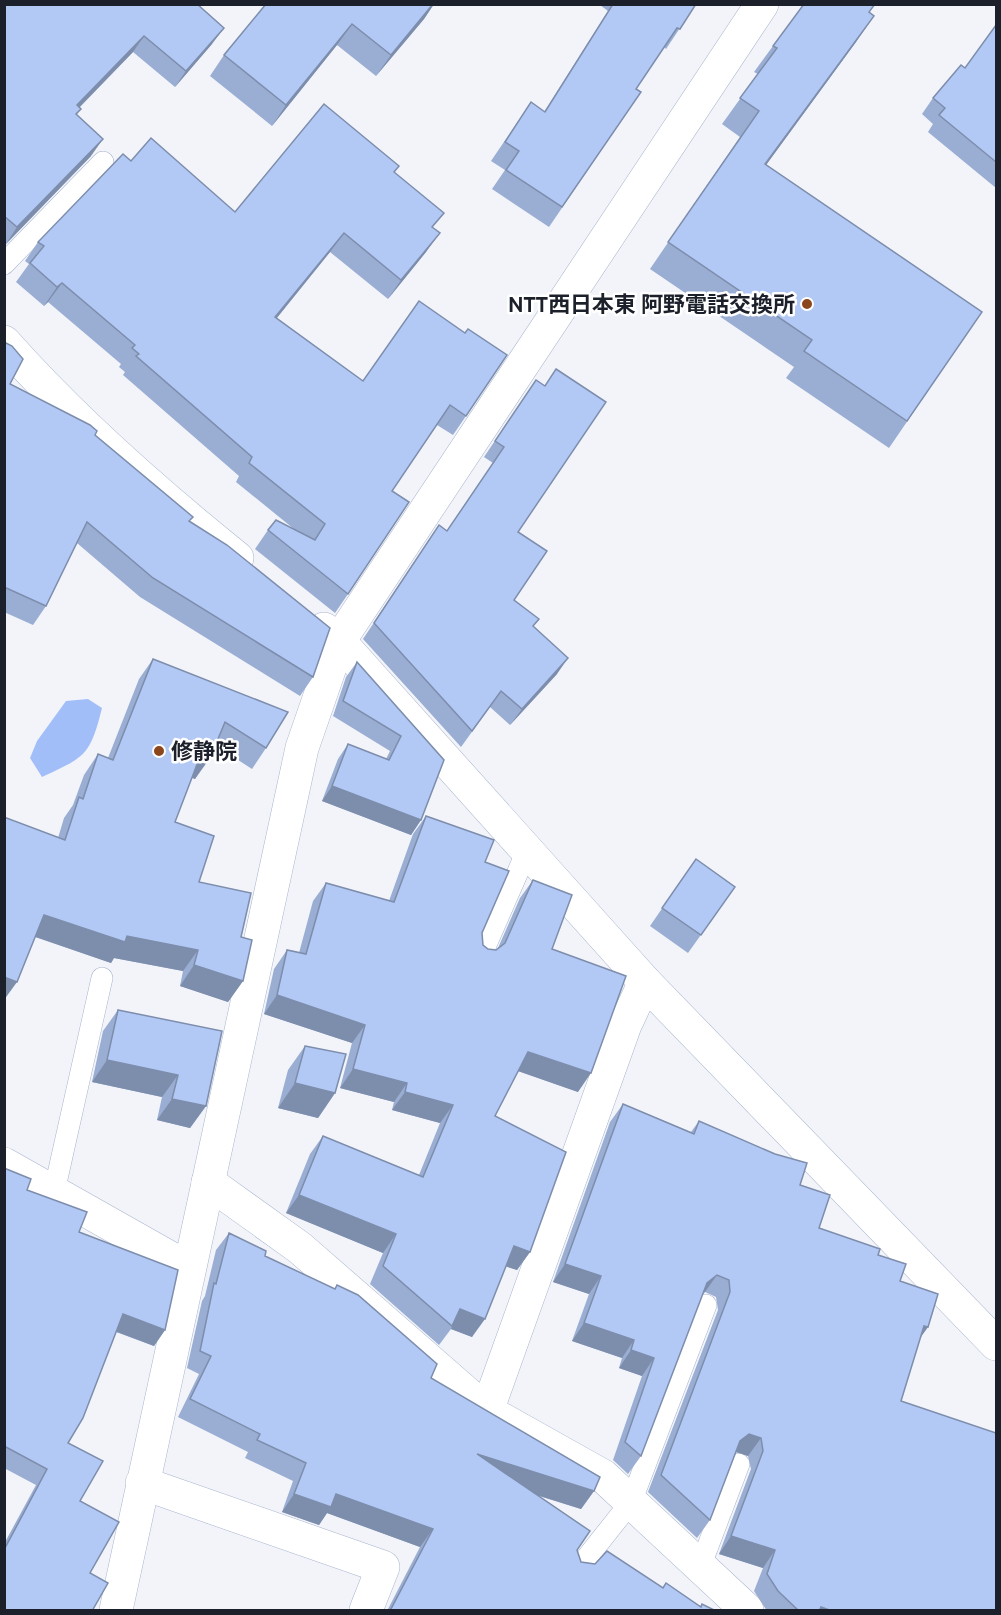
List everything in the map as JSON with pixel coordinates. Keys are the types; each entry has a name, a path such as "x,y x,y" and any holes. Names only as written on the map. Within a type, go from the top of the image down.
{"street":[{"path":"116,1611 188,1268 302,748 339,641 762,4"},
{"path":"4,342 48,392 185,516 258,575"},
{"path":"303,612 339,641 645,982 996,1344"},
{"path":"487,1411 625,1025 645,982"},
{"path":"4,1164 188,1268"},
{"path":"208,1182 300,1248 487,1411 603,1476 747,1611"},
{"path":"142,1483 382,1567 366,1611"}],"lane":[{"path":"4,264 103,162"},
{"path":"481,956 527,850"},
{"path":"54,1192 102,978"},
{"path":"577,1570 631,1502 706,1305"},
{"path":"700,1567 739,1464"}],"water":[{"path":"88,699 102,708 89,746 84,753 68,765 42,777 30,758 37,741 66,701"}],"building":[{"path":"4,4 197,4 224,28 186,71 144,36 77,105 81,109 76,114 103,139 17,227 4,216"},
{"path":"266,4 433,4 391,55 352,24 286,105 224,55"},
{"path":"613,4 696,4 636,89 641,92 562,207 506,170 519,151 505,142 531,102 545,112"},
{"path":"804,4 875,4 869,12 874,16 765,164 982,312 907,421 804,351 812,340 668,242 759,111 740,98 777,48 773,46"},
{"path":"996,25 996,162 939,115 945,108 933,98 961,65 965,68"},
{"path":"324,104 399,166 394,172 444,213 432,227 440,233 401,280 344,233 275,317 363,381 419,301 465,333 468,329 507,355 466,416 450,405 392,491 409,502 348,594 268,530 276,520 315,540 325,524 249,463 252,457 136,356 139,354 132,348 135,345 62,283 57,287 30,263 44,246 38,242 123,154 131,161 151,138 235,212"},
{"path":"4,342 12,346 23,359 10,384 90,425 97,431 95,435 193,517 189,521 227,545 330,628 313,677 153,578 87,522 46,606 4,587"},
{"path":"556,369 606,402 518,532 547,551 514,600 539,619 533,626 568,658 522,709 501,691 472,731 374,623 439,525 447,531 504,447 495,441 536,380 545,386"},
{"path":"153,659 288,712 266,748 225,722 210,758 201,754 175,822 214,836 199,882 251,893 241,937 252,940 243,981 194,965 198,950 127,936 125,942 44,915 17,982 4,977 4,817 65,840 79,797 83,799 98,754 113,760"},
{"path":"357,662 444,760 421,820 332,786 348,744 389,760 401,736 343,701"},
{"path":"426,816 494,840 485,862 509,871 482,933 483,945 488,949 496,950 505,943 533,880 572,895 552,949 626,976 591,1073 528,1052 495,1116 566,1152 530,1252 514,1246 485,1319 460,1309 452,1326 383,1266 396,1234 299,1195 323,1136 423,1177 453,1105 405,1092 407,1083 353,1069 365,1025 277,995 287,950 306,954 326,883 394,902"},
{"path":"696,859 735,887 701,935 662,908"},
{"path":"118,1010 222,1031 206,1106 172,1099 178,1075 107,1060"},
{"path":"305,1046 346,1054 335,1093 295,1083"},
{"path":"623,1104 694,1134 699,1121 775,1154 807,1163 800,1185 830,1195 819,1228 880,1249 878,1255 906,1264 900,1281 938,1294 928,1327 924,1326 901,1401 996,1433 996,1611 832,1611 821,1607 819,1611 799,1611 778,1591 767,1574 775,1550 731,1536 763,1451 761,1438 749,1434 740,1441 710,1520 661,1475 730,1292 729,1280 717,1275 707,1283 641,1456 625,1442 654,1358 631,1350 634,1340 584,1323 601,1276 565,1264"},
{"path":"4,1168 31,1179 27,1190 87,1212 79,1232 178,1270 165,1330 123,1314 83,1418 68,1443 103,1461 80,1501 119,1522 90,1573 108,1583 92,1611 4,1610 4,1550 47,1469 4,1446"},
{"path":"229,1233 266,1251 265,1256 335,1289 337,1285 358,1295 437,1364 431,1378 600,1477 594,1491 477,1454 590,1531 577,1550 581,1562 595,1564 607,1551 663,1588 666,1583 701,1607 702,1604 716,1611 390,1611 433,1529 336,1494 331,1507 294,1494 306,1463 257,1440 260,1434 190,1399 211,1356 200,1351 214,1283 216,1284"}],"place":[{"name":"NTT西日本東 阿野電話交換所","path":"807,304"},
{"name":"修静院","path":"159,751"}]}
